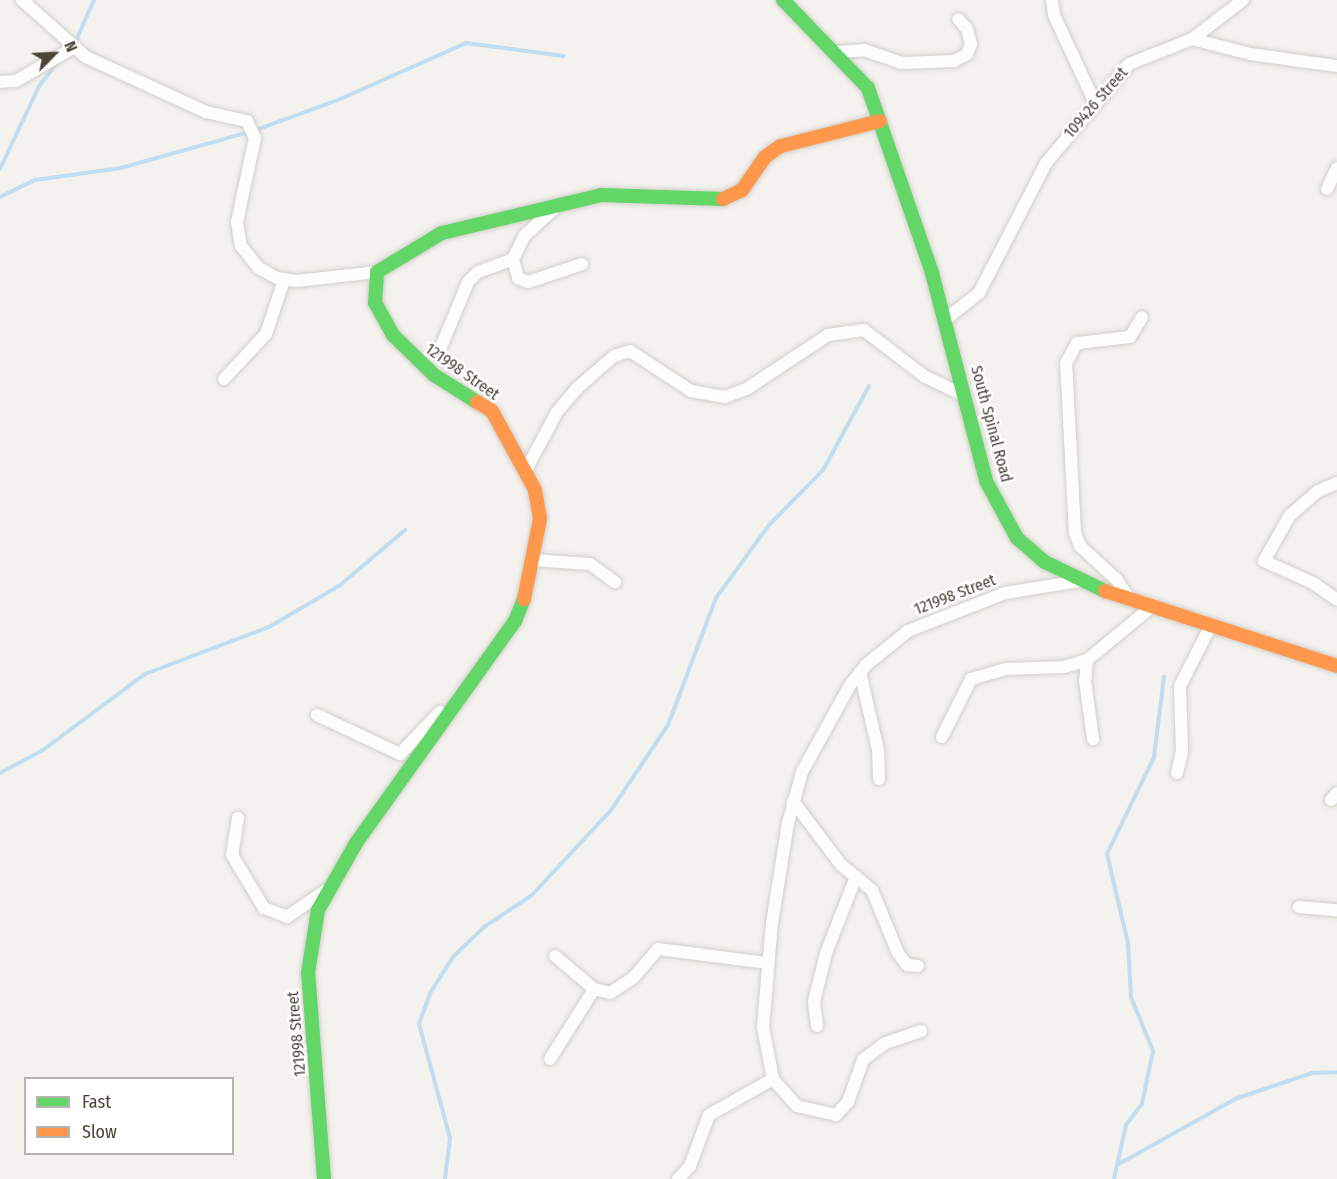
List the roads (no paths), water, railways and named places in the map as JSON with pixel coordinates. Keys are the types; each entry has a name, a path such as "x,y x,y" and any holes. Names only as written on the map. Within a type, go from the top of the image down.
{"street":[{"path":"22,0 73,48 182,102 247,121 255,138 240,197 239,237 247,256 260,268 284,280 377,272 442,233 613,194 660,200 724,200 742,190 776,148 880,121 868,88 838,52 783,0"},
{"path":"1052,0 1054,15 1095,103"},
{"name":"109426 Street","path":"946,319 984,285 1008,230 1046,164 1129,64 1192,39 1243,0"},
{"path":"838,52 864,50 901,63 954,62 967,54 971,44 967,28 958,19"},
{"path":"1192,39 1250,54 1337,66"},
{"path":"0,82 16,81 73,48"},
{"name":"South Spinal Road","path":"880,121 946,319 986,481 1001,512 1032,551 1079,581 1150,608 1337,666"},
{"path":"1327,189 1337,168"},
{"path":"555,208 524,236 513,259 518,278 528,282 582,264"},
{"path":"441,347 468,282 478,272 513,259"},
{"name":"121998 Street","path":"324,1179 309,961 318,910 329,888 522,606 540,519 526,470 492,411 434,375 393,335 375,303 377,272"},
{"path":"224,379 266,334 284,280"},
{"path":"1130,600 1117,580 1080,546 1075,533 1066,372 1074,346 1127,339 1142,317"},
{"path":"526,470 557,412 576,389 614,356 630,351 691,392 725,397 756,384 828,335 864,330 924,376 965,396"},
{"path":"1337,483 1318,491 1290,514 1264,561 1313,584 1337,600"},
{"path":"532,560 590,564 615,582"},
{"name":"121998 Street","path":"773,1079 763,1027 768,963 793,801 832,713 860,672 908,631 934,618 1005,593 1079,581"},
{"path":"942,737 971,679 1007,669 1064,667 1087,660 1150,608"},
{"path":"1177,773 1182,751 1180,686 1210,627"},
{"path":"1087,660 1084,681 1093,739"},
{"path":"317,715 400,754 481,668"},
{"path":"860,672 878,750 879,779"},
{"path":"793,801 841,865 880,901 902,959 918,966"},
{"name":"121998 Street","path":"238,818 232,855 264,908 287,917 329,888"},
{"path":"817,1026 814,1002 826,953 856,877"},
{"path":"1299,907 1337,910"},
{"path":"555,956 594,989 610,993 633,978 658,949 768,963"},
{"path":"550,1059 594,989"},
{"path":"678,1179 690,1166 710,1115 773,1079 797,1106 836,1115 848,1102 863,1060 884,1044 921,1031"}],"waterway":[{"path":"75,43 94,0"},
{"path":"0,197 35,180 121,168 253,131 338,100 466,43 563,56"},
{"path":"0,169 39,86 56,64"},
{"path":"445,1179 450,1138 419,1024 430,993 453,957 484,927 532,895 611,810 668,725 716,598 769,525 823,470 869,386"},
{"path":"0,773 43,750 145,674 269,627 339,586 405,530"},
{"path":"1114,1179 1126,1125 1142,1104 1153,1051 1131,997 1128,943 1107,854 1154,757 1164,677"},
{"path":"1117,1165 1235,1099 1312,1073 1337,1072"}]}
